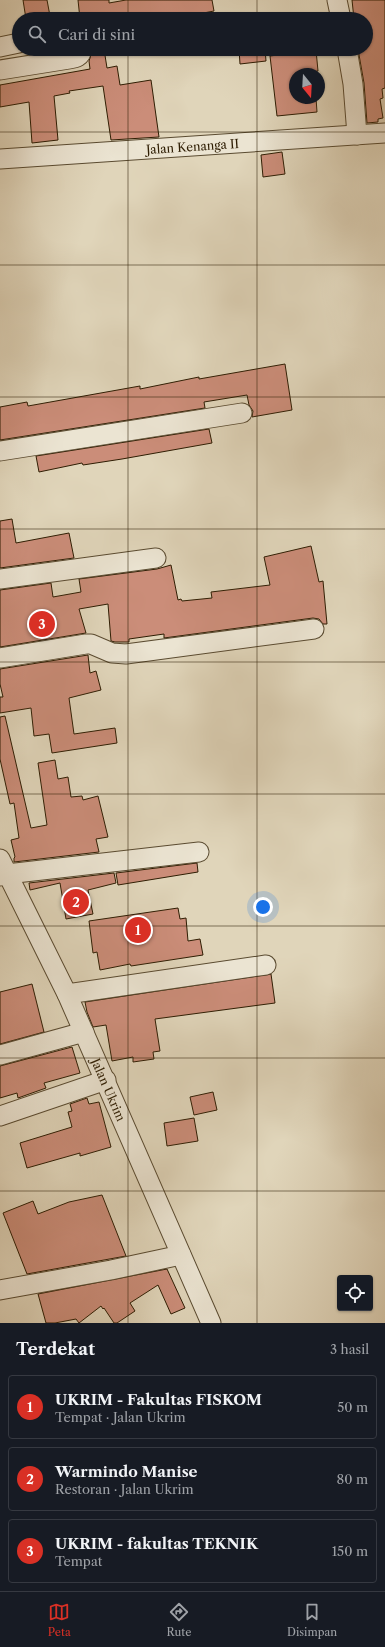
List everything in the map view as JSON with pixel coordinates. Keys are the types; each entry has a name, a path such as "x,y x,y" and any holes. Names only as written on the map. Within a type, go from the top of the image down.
{"street":[{"path":"337,0 340,12"},
{"path":"0,47 12,44"},
{"path":"0,70 69,59 79,56"},
{"path":"348,56 353,84 357,135"},
{"name":"Jalan Kenanga II","path":"0,159 385,133"},
{"path":"0,451 242,413"},
{"path":"0,579 156,558"},
{"path":"0,658 86,644 91,644 112,653 126,654 314,629"},
{"path":"2,870 199,852"},
{"name":"Jalan Ukrim","path":"2,870 67,994 106,1080 180,1255 211,1323"},
{"path":"67,994 266,965"},
{"path":"0,1055 84,1032"},
{"path":"0,1116 106,1080"},
{"path":"0,1290 111,1270 180,1255"}],"building":[{"path":"23,0 47,0 49,12 25,12"},
{"path":"78,0 109,0 109,3 126,0 212,0 214,11 209,12 79,12"},
{"path":"352,0 385,0 385,88 382,89 383,98 380,99 383,118 378,119 378,122 367,123 364,83 359,56 373,56 373,12 353,12"},
{"path":"91,56 105,56 107,68 117,66 120,85 151,80 159,137 111,140 103,86 69,91 70,93 54,96 58,140 32,143 29,102 0,107 0,85 90,69 89,61"},
{"path":"239,56 266,56 266,61 240,64"},
{"path":"270,56 317,56 318,68 289,68 289,104 316,104 317,112 277,116"},
{"path":"282,152 285,174 263,177 261,155"},
{"path":"285,364 292,410 252,417 253,411 249,405 247,395 204,402 205,408 0,440 0,407 27,402 28,406 140,386 140,389 199,377 199,379"},
{"path":"209,429 212,443 83,465 82,463 39,472 36,456"},
{"path":"12,519 16,543 69,533 74,558 0,568 0,521"},
{"path":"311,546 319,582 323,581 327,624 323,624 319,619 313,618 164,638 164,634 129,639 129,642 115,642 111,641 108,604 79,609 86,633 0,647 0,590 51,583 53,597 81,592 79,579 157,569 171,565 178,600 181,599 182,601 212,598 211,592 270,585 264,557"},
{"path":"88,655 90,673 96,671 101,690 69,698 74,734 115,728 117,743 52,753 49,734 34,736 31,708 0,713 0,697 3,697 0,684 0,669"},
{"path":"5,716 31,828 47,825 38,763 55,760 58,779 68,777 71,797 82,796 83,800 98,796 108,837 96,839 99,852 14,862 15,857 11,840 19,838 14,803 10,804 0,759 0,717"},
{"path":"197,863 198,872 118,885 116,873"},
{"path":"114,873 116,883 88,890 93,914 66,919 60,883 30,890 29,883"},
{"path":"178,908 180,919 186,918 188,941 200,939 203,955 131,966 130,964 100,970 97,952 93,953 89,921"},
{"path":"271,974 275,1003 155,1019 160,1051 153,1052 154,1059 133,1062 133,1057 112,1061 106,1025 93,1027 85,1002"},
{"path":"32,984 44,1032 0,1044 0,992"},
{"path":"72,1047 80,1073 44,1083 46,1088 18,1098 17,1093 0,1098 0,1066"},
{"path":"213,1092 217,1110 194,1115 190,1097"},
{"path":"87,1098 89,1104 99,1102 111,1147 80,1156 80,1153 27,1168 20,1143 72,1127 68,1112 72,1111 70,1104"},
{"path":"194,1118 198,1141 167,1146 164,1123"},
{"path":"102,1195 126,1256 27,1274 3,1213 33,1201 38,1214 69,1202"},
{"path":"167,1269 185,1308 171,1314 158,1285 130,1303 135,1311 117,1323 114,1323 101,1306 79,1323 76,1319 46,1323 38,1294"}],"place":[{"name":"UKRIM - fakultas TEKNIK","path":"42,624"},
{"name":"Warmindo Manise","path":"76,902"},
{"name":"UKRIM - Fakultas FISKOM","path":"138,930"}]}
